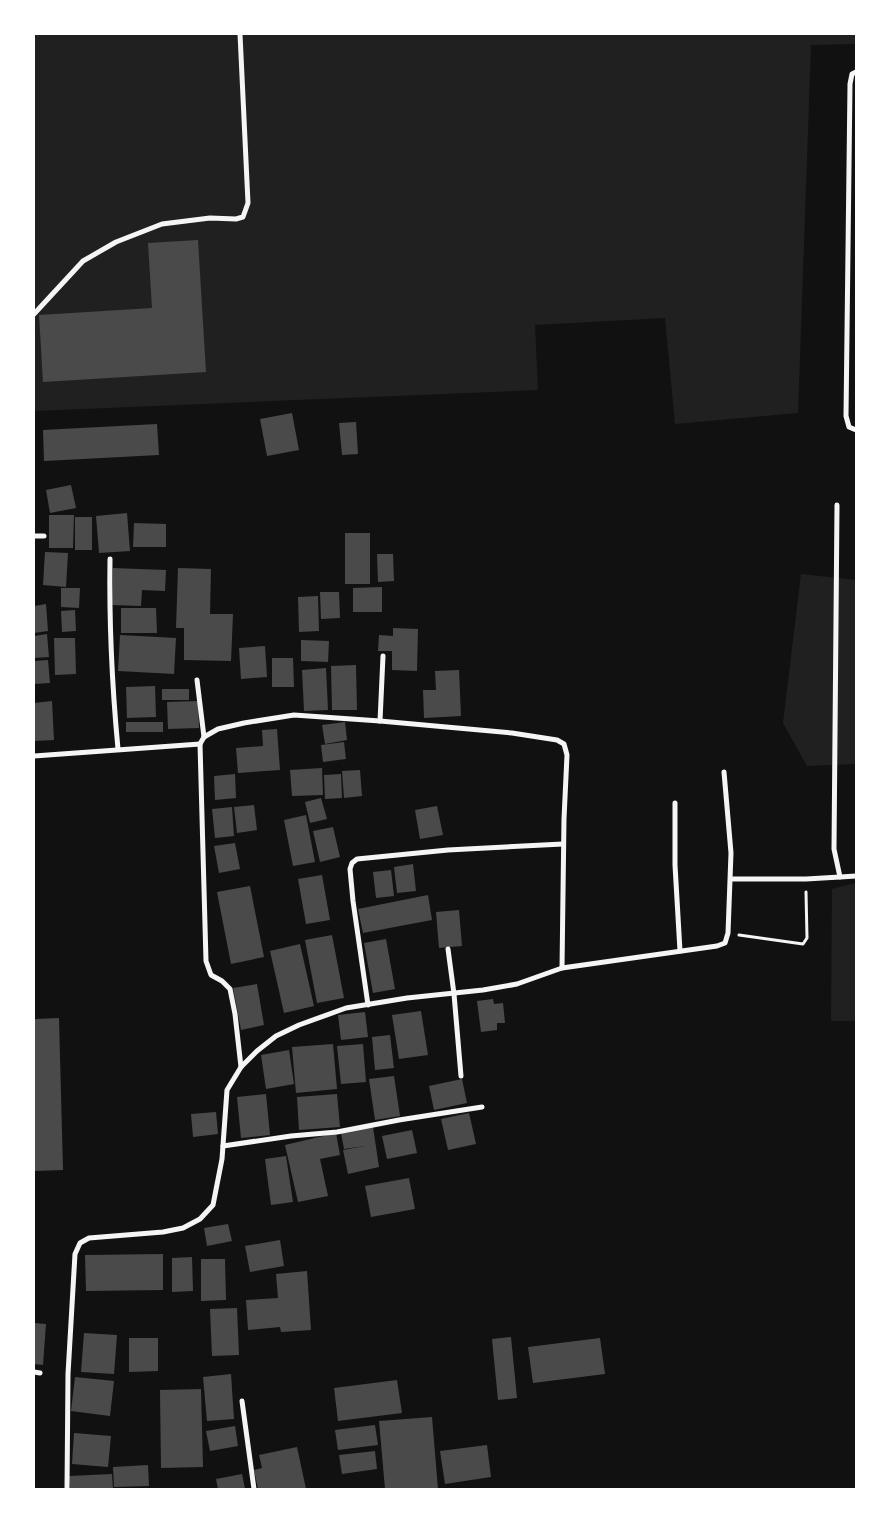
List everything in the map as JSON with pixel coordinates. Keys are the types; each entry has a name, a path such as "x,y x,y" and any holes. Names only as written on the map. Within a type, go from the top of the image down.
{"street":[{"path":"34,314 83,261 116,242 162,224 210,218 236,219 244,216 248,203 240,34"},
{"path":"856,72 852,74 850,84 846,416 848,427 856,430"},
{"path":"837,505 834,849 840,877"},
{"path":"34,536 44,536"},
{"path":"110,558 109,608 118,749"},
{"path":"380,721 382,656"},
{"path":"197,680 204,737"},
{"path":"241,1067 230,989 222,981 211,975 206,961 200,744 204,737 218,729 244,722 294,714 512,733 557,740 564,744 567,755 563,844 562,968"},
{"path":"34,756 200,744"},
{"path":"67,1489 68,1374 75,1254 80,1243 89,1238 163,1232 183,1228 200,1219 213,1205 222,1159 227,1090 241,1067 276,1036 299,1025 346,1008 518,984 562,968 717,946 725,943 728,934 731,853 724,772"},
{"path":"675,803 675,865 680,951"},
{"path":"368,1005 353,901 350,869 352,863 357,859 448,850 563,844"},
{"path":"731,879 806,879 856,876"},
{"path":"448,949 461,1076"},
{"path":"223,1146 291,1136 337,1132 482,1107"},
{"path":"242,1401 254,1489"}],"path":[{"path":"728,934 803,944 808,938 806,879"}],"shaded area":[{"path":"34,34 856,34 856,44 811,45 798,413 675,424 665,318 535,325 538,390 34,411"},
{"path":"801,574 856,580 856,764 807,766 783,723"},
{"path":"856,883 856,1021 831,1021 832,889"}],"building":[{"path":"198,240 206,372 43,382 39,315 152,308 148,243"},
{"path":"292,413 299,450 267,456 260,419"},
{"path":"356,422 358,454 342,455 339,423"},
{"path":"157,424 159,455 44,461 43,430"},
{"path":"71,485 76,508 50,513 46,490"},
{"path":"127,513 130,551 99,553 96,516"},
{"path":"49,515 74,515 73,548 49,548"},
{"path":"75,517 92,517 92,550 75,550"},
{"path":"134,523 166,524 166,547 133,547"},
{"path":"345,533 370,533 370,584 345,584"},
{"path":"45,552 68,553 66,587 43,585"},
{"path":"377,554 393,554 394,581 378,582"},
{"path":"113,568 166,570 165,591 142,590 141,606 112,605"},
{"path":"178,568 211,569 210,614 233,614 231,661 184,660 184,628 176,628"},
{"path":"382,587 382,612 353,612 353,588"},
{"path":"61,588 80,588 79,608 61,607"},
{"path":"320,592 339,592 340,618 321,619"},
{"path":"318,596 319,631 299,632 298,597"},
{"path":"46,604 48,631 34,633 34,606"},
{"path":"121,608 156,608 157,633 121,633"},
{"path":"75,610 76,631 62,632 61,611"},
{"path":"393,628 418,629 417,671 392,670 392,651 378,651 379,635 393,636"},
{"path":"47,634 49,657 34,658 34,636"},
{"path":"120,635 176,638 174,674 118,671"},
{"path":"54,638 75,638 76,674 55,675"},
{"path":"301,640 329,641 328,662 301,661"},
{"path":"265,646 267,677 241,679 239,648"},
{"path":"272,658 293,658 294,687 272,687"},
{"path":"48,660 50,683 34,684 34,661"},
{"path":"356,665 357,710 332,710 331,666"},
{"path":"326,668 328,710 304,711 302,670"},
{"path":"459,670 461,716 424,718 423,690 436,690 435,671"},
{"path":"155,686 156,717 127,718 126,687"},
{"path":"162,689 189,689 189,700 162,700"},
{"path":"52,701 54,740 34,741 34,703"},
{"path":"198,701 199,728 168,729 167,702"},
{"path":"126,722 163,722 163,732 126,732"},
{"path":"345,722 347,740 325,744 322,725"},
{"path":"277,729 280,770 238,773 236,748 263,746 262,730"},
{"path":"344,742 346,759 323,762 321,745"},
{"path":"322,768 323,795 292,796 290,770"},
{"path":"360,770 362,796 344,798 342,771"},
{"path":"235,774 236,798 215,800 214,776"},
{"path":"341,774 342,798 325,799 324,775"},
{"path":"321,798 327,819 310,823 305,802"},
{"path":"254,805 257,830 237,833 234,807"},
{"path":"437,806 443,835 420,839 415,810"},
{"path":"232,807 234,836 215,838 212,809"},
{"path":"306,815 315,862 293,866 284,820"},
{"path":"333,827 340,857 320,862 313,831"},
{"path":"235,843 240,869 219,873 214,846"},
{"path":"413,864 416,891 397,893 394,867"},
{"path":"391,870 394,896 376,898 373,872"},
{"path":"322,875 330,920 306,924 298,879"},
{"path":"250,886 264,957 231,964 217,892"},
{"path":"428,895 432,920 363,933 358,909"},
{"path":"459,910 462,946 439,948 436,912"},
{"path":"332,935 344,998 317,1003 305,940"},
{"path":"386,939 395,989 373,993 364,943"},
{"path":"300,944 314,1006 284,1013 270,951"},
{"path":"257,984 264,1025 241,1030 233,988"},
{"path":"493,999 494,1004 503,1003 505,1023 497,1023 497,1030 481,1032 477,1001"},
{"path":"421,1011 428,1055 399,1059 392,1015"},
{"path":"365,1012 368,1037 341,1040 338,1015"},
{"path":"59,1018 63,1170 34,1171 34,1019"},
{"path":"390,1035 394,1068 375,1070 372,1037"},
{"path":"333,1044 337,1089 296,1093 292,1047"},
{"path":"363,1044 366,1082 341,1084 337,1046"},
{"path":"289,1050 294,1084 266,1089 261,1055"},
{"path":"394,1076 400,1116 375,1120 369,1079"},
{"path":"462,1079 467,1103 434,1110 429,1086"},
{"path":"266,1094 270,1135 241,1138 237,1097"},
{"path":"337,1094 340,1127 299,1130 297,1097"},
{"path":"216,1112 218,1134 193,1137 191,1114"},
{"path":"469,1113 476,1144 448,1150 441,1119"},
{"path":"373,1127 379,1167 348,1174 343,1150 365,1146 344,1149 341,1133"},
{"path":"412,1130 417,1153 387,1159 382,1136"},
{"path":"336,1133 340,1155 320,1159 328,1196 298,1202 285,1145"},
{"path":"286,1156 293,1202 271,1205 265,1159"},
{"path":"409,1178 415,1209 371,1217 365,1186"},
{"path":"228,1224 232,1241 207,1246 204,1228"},
{"path":"280,1240 284,1266 250,1272 245,1246"},
{"path":"163,1254 163,1290 86,1291 85,1255"},
{"path":"192,1257 193,1291 172,1292 172,1258"},
{"path":"201,1259 225,1259 226,1300 201,1301"},
{"path":"307,1271 311,1330 281,1332 280,1327 248,1330 246,1300 278,1298 276,1274"},
{"path":"237,1308 239,1355 212,1356 210,1309"},
{"path":"34,1323 46,1324 43,1365 34,1364"},
{"path":"84,1333 117,1335 114,1374 81,1372"},
{"path":"511,1337 517,1398 498,1400 492,1339"},
{"path":"129,1338 158,1338 158,1371 129,1372"},
{"path":"600,1338 605,1374 533,1383 528,1347"},
{"path":"231,1374 234,1419 207,1421 203,1377"},
{"path":"75,1377 114,1381 110,1416 71,1411"},
{"path":"397,1380 402,1413 338,1421 334,1388"},
{"path":"201,1389 203,1467 161,1468 160,1390"},
{"path":"432,1417 438,1489 385,1489 379,1421"},
{"path":"375,1425 378,1445 338,1450 335,1430"},
{"path":"235,1426 238,1446 210,1451 206,1431"},
{"path":"74,1433 111,1436 108,1467 72,1464"},
{"path":"487,1445 491,1477 445,1484 440,1451"},
{"path":"297,1447 306,1489 258,1489 254,1470 262,1468 259,1455"},
{"path":"375,1451 377,1469 342,1474 339,1455"},
{"path":"148,1465 149,1486 114,1487 113,1467"},
{"path":"112,1474 113,1489 70,1489 69,1476"},
{"path":"242,1474 245,1489 218,1489 216,1479"}]}
